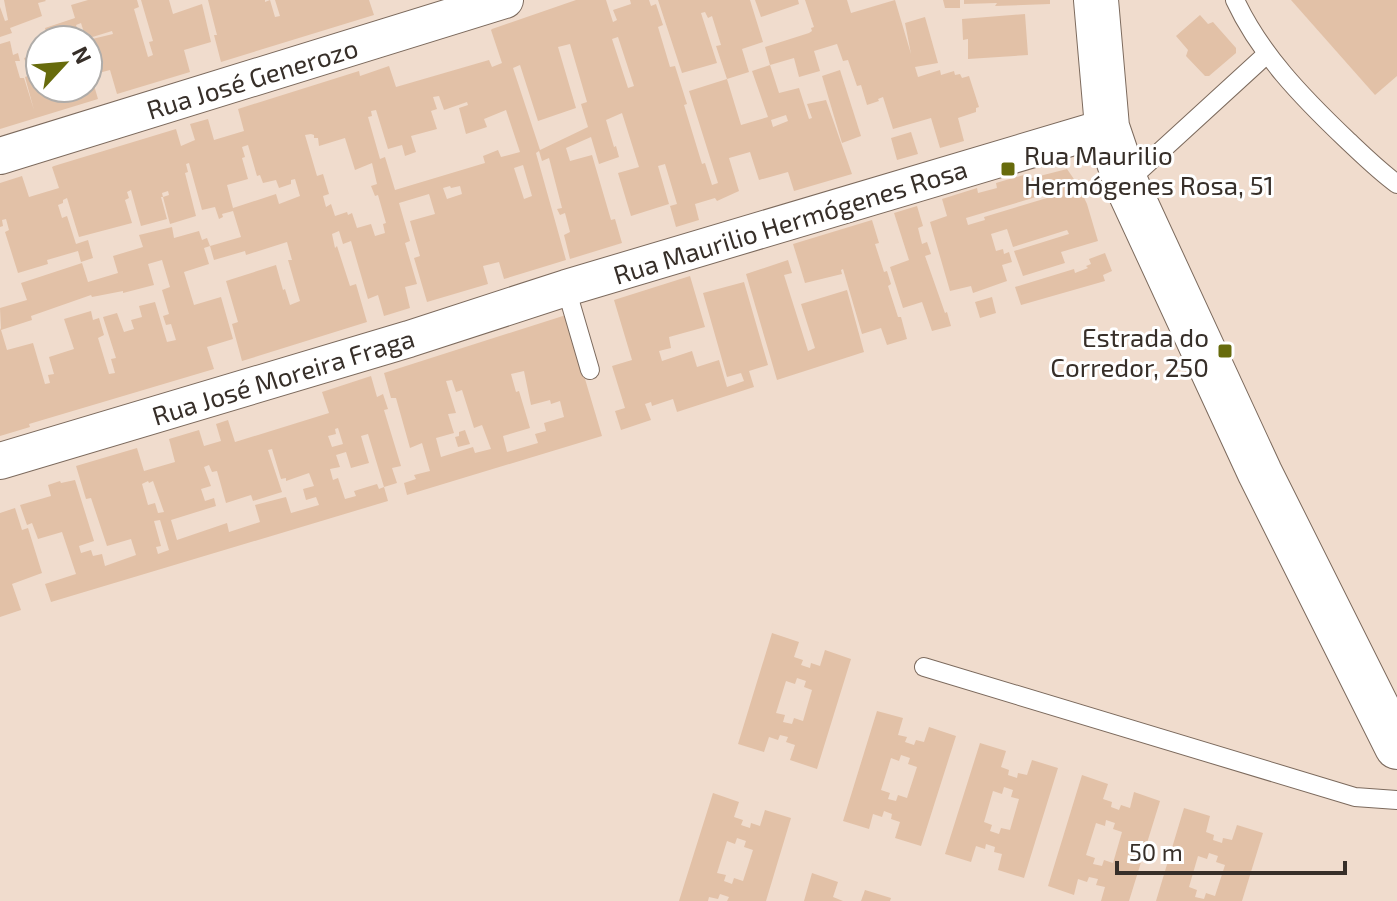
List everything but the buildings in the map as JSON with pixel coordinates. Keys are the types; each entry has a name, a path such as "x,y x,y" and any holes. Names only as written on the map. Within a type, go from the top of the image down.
{"main road":[{"path":"1096,0 1107,127 1126,183 1230,410 1397,747"},
{"path":"1307,566 1343,609 1397,714"}],"street":[{"name":"Rua José Generozo","path":"0,156 489,3"},
{"name":"Rua Maurilio Hermógenes Rosa","path":"566,288 1107,127"},
{"name":"Rua José Moreira Fraga","path":"0,461 409,339 566,288"}],"lane":[{"path":"1235,0 1267,54 1321,116 1397,184"},
{"path":"1126,183 1267,54"},
{"path":"566,288 590,370"},
{"path":"924,667 1355,797 1397,800"}],"place":[{"name":"Rua Maurilio Hermógenes Rosa, 51","path":"1008,169"},
{"name":"Estrada do Corredor, 250","path":"1225,351"}]}
